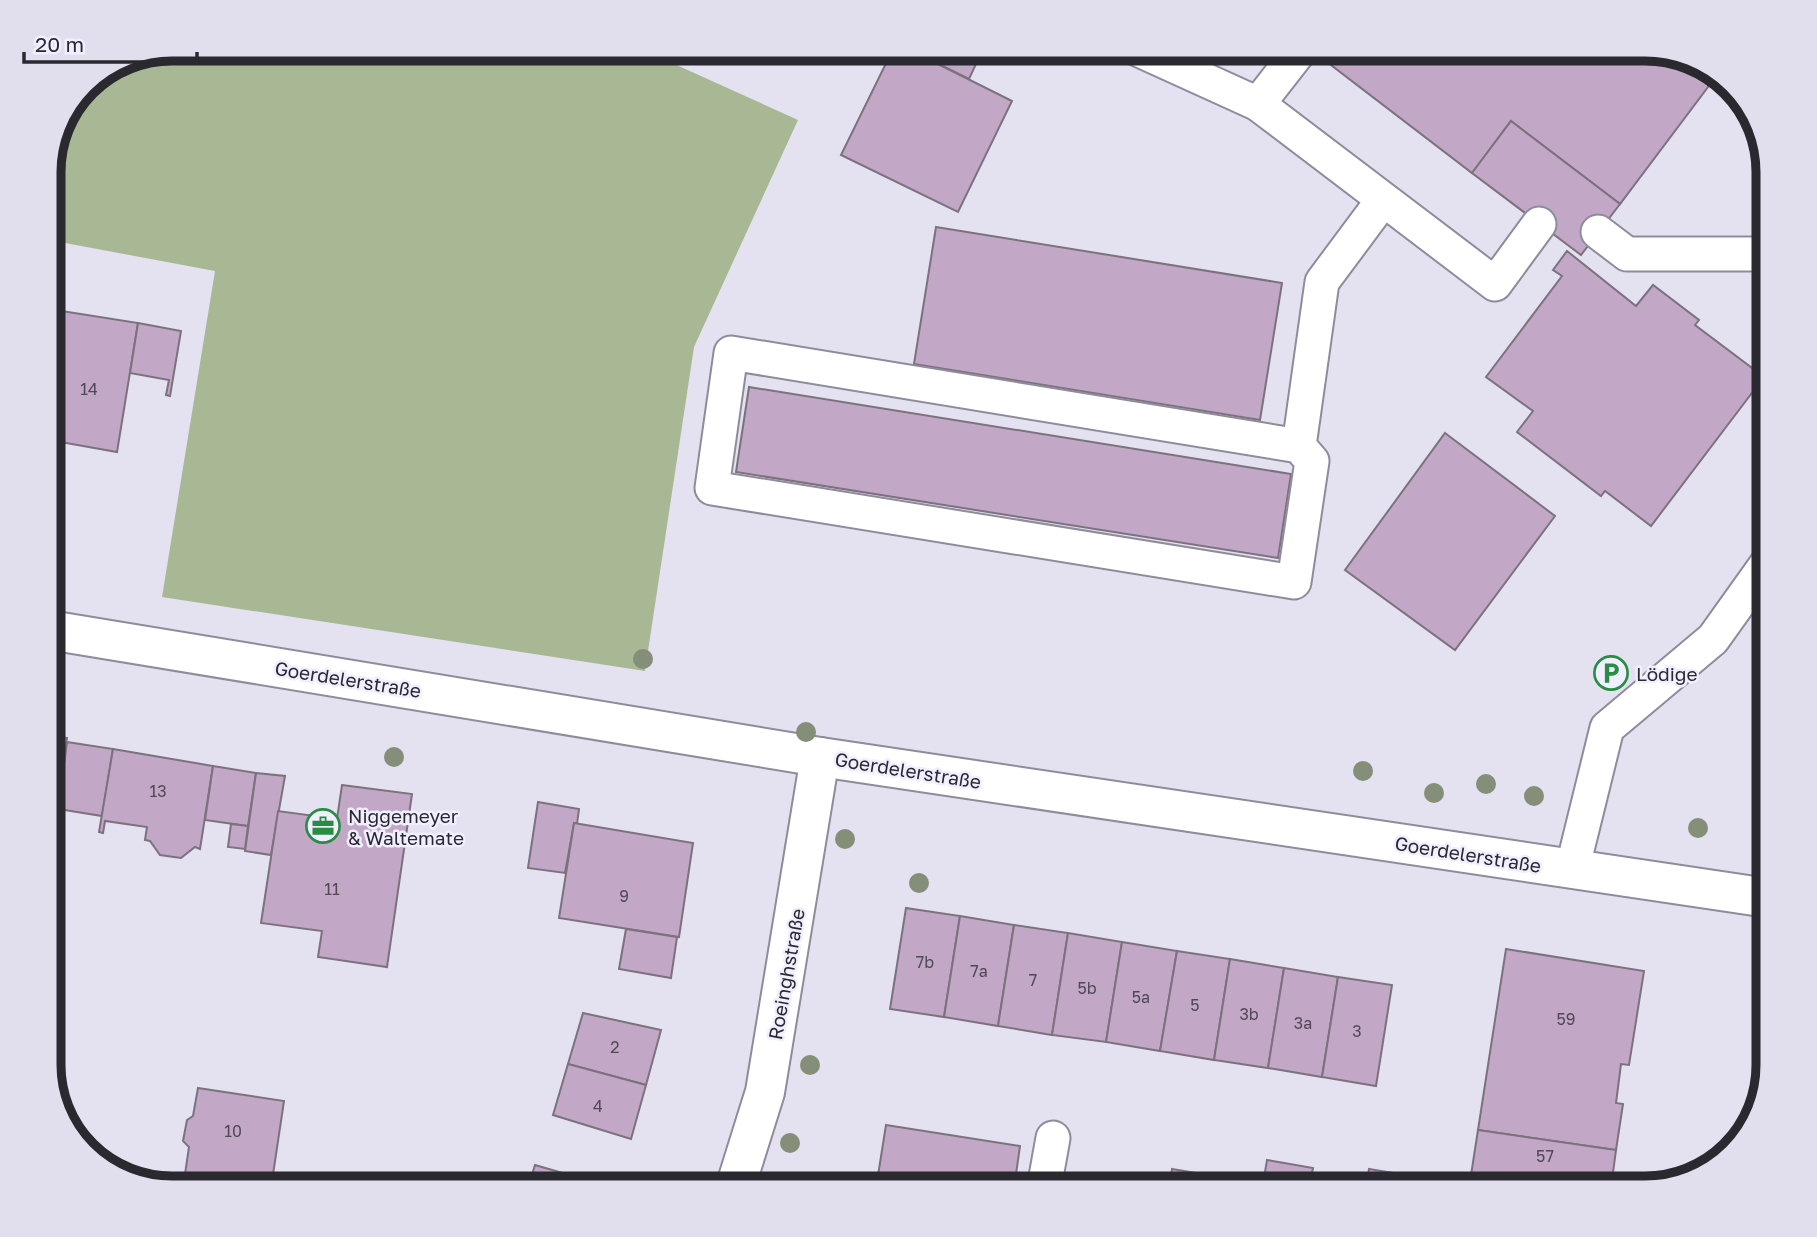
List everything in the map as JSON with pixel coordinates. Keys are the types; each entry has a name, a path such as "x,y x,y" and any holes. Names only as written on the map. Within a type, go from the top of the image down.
{"street":[{"name":"Goerdelerstraße","path":"61,632 820,757 1756,896"},
{"name":"Roeinghstraße","path":"739,1176 756,1127 767,1080 820,757"}],"lane":[{"path":"1163,61 1258,104 1495,284 1539,224"},
{"path":"1258,104 1292,61"},
{"path":"1299,446 731,353 712,488 1294,582 1312,461 1299,446 1322,282 1382,200"},
{"path":"1598,232 1627,254 1756,254"},
{"path":"1572,870 1606,728 1713,639 1756,579"},
{"path":"1046,1176 1053,1138"}],"green space":[{"path":"173,61 668,61 798,120 694,347 645,671 162,597 215,271 61,242 61,165 70,130 80,111 94,94 111,80 130,70 151,63"}],"building":[{"path":"887,61 932,61 1012,101 958,212 841,155"},
{"path":"932,61 977,61 969,79"},
{"path":"1334,61 1644,61 1680,67 1711,83 1620,204 1511,121 1472,173 1331,65"},
{"path":"1511,121 1620,204 1581,255 1472,173"},
{"path":"936,227 1282,283 1260,420 914,364"},
{"path":"1567,251 1636,306 1653,285 1699,320 1695,325 1756,371 1756,388 1651,526 1605,491 1601,496 1517,432 1533,411 1486,377 1562,276 1553,270"},
{"path":"61,311 138,323 117,452 61,442"},
{"path":"138,323 181,331 170,396 166,395 169,380 130,373"},
{"path":"749,387 1291,474 1278,558 736,472"},
{"path":"1445,433 1555,516 1455,650 1345,570"},
{"path":"61,737 67,738 61,779"},
{"path":"67,742 113,749 102,816 61,809"},
{"path":"113,749 213,766 200,849 195,847 181,858 160,855 150,841 145,840 147,827 105,821 103,833 99,832"},
{"path":"213,766 256,773 248,826 205,820"},
{"path":"256,773 285,776 271,855 245,851"},
{"path":"342,785 412,794 387,967 318,957 322,931 261,923 278,811 337,819"},
{"path":"538,802 579,809 565,873 528,868"},
{"path":"574,823 693,843 679,937 559,918"},
{"path":"231,824 248,826 245,849 228,847"},
{"path":"906,908 960,916 944,1017 890,1009"},
{"path":"960,916 1014,925 998,1026 944,1017"},
{"path":"1014,925 1068,933 1052,1035 998,1026"},
{"path":"626,929 677,937 671,978 619,969"},
{"path":"1068,933 1122,942 1106,1042 1052,1035"},
{"path":"1122,942 1177,951 1160,1051 1106,1042"},
{"path":"1506,949 1644,971 1629,1065 1621,1064 1616,1103 1623,1104 1616,1150 1478,1130"},
{"path":"1177,951 1230,959 1214,1060 1160,1051"},
{"path":"1230,959 1284,968 1268,1068 1214,1060"},
{"path":"1284,968 1338,977 1322,1077 1268,1068"},
{"path":"1338,977 1392,985 1376,1086 1322,1077"},
{"path":"583,1013 661,1030 646,1085 568,1064"},
{"path":"568,1064 646,1085 631,1139 553,1115"},
{"path":"198,1088 284,1101 273,1176 185,1176 189,1147 183,1141 187,1120 193,1116"},
{"path":"886,1125 1020,1146 1016,1176 878,1176"},
{"path":"1478,1130 1616,1150 1613,1176 1471,1176"},
{"path":"1267,1160 1313,1168 1311,1176 1264,1176"},
{"path":"535,1165 573,1176 532,1176"},
{"path":"1172,1169 1214,1176 1171,1176"},
{"path":"1369,1169 1394,1173 1394,1176 1368,1176"}],"place":[{"name":"Lödige","path":"1611,673"},
{"name":"Niggemeyer & Waltemate","path":"323,826"}]}
